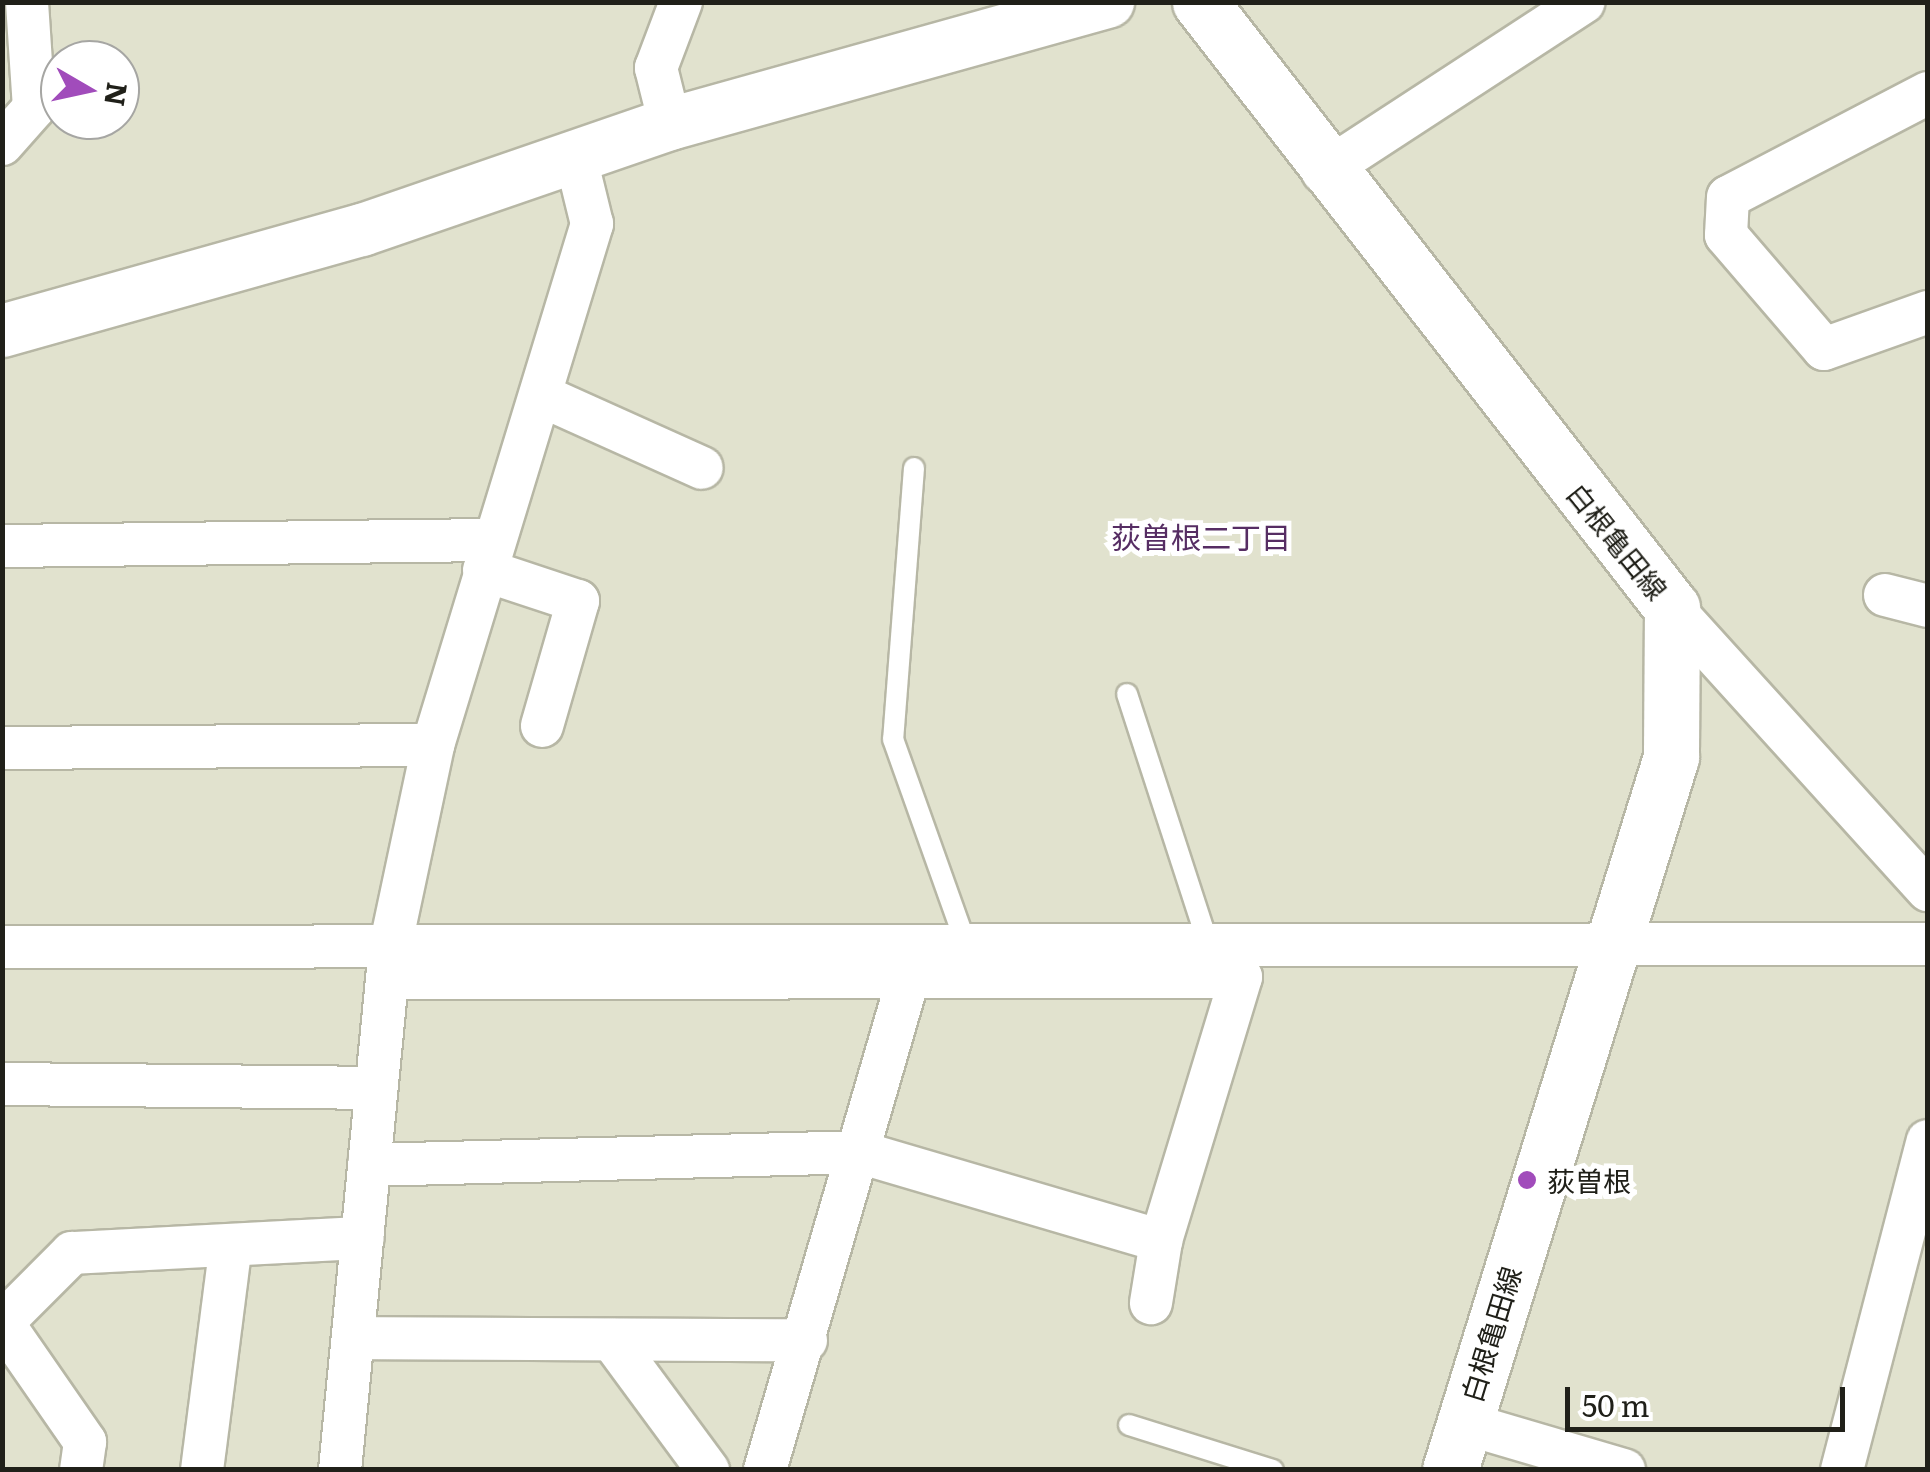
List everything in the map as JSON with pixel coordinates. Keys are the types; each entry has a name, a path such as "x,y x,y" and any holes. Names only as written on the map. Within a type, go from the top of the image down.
{"main road":[{"name":"白根亀田線","path":"1200,2 1323,172 1672,608 1672,756 1604,950 1456,1446"}],"street":[{"path":"2,144 34,108 27,2"},
{"path":"670,124 656,68 681,2"},
{"path":"2,331 362,230 670,124 1108,2"},
{"path":"1323,172 1584,2"},
{"path":"1928,93 1728,197 1726,235 1824,349 1928,312"},
{"path":"340,1470 389,963 432,745 592,224 575,155"},
{"path":"542,396 702,468"},
{"path":"2,546 488,555 578,602 542,726"},
{"path":"1885,595 1928,606"},
{"path":"1672,608 1928,890"},
{"path":"2,748 432,745"},
{"path":"389,963 1208,944 1604,950 1928,944"},
{"path":"2,946 908,979 1241,978 1161,1241 1152,1303"},
{"path":"765,1470 806,1340 908,979"},
{"path":"2,1084 375,1088"},
{"path":"1842,1470 1928,1142"},
{"path":"369,1166 859,1152 1161,1241"},
{"path":"80,1470 85,1442 2,1322 72,1253 230,1252 363,1238"},
{"path":"202,1470 230,1252"},
{"path":"353,1338 806,1340"},
{"path":"612,1340 708,1470"},
{"path":"1456,1446 1624,1470"}],"lane":[{"path":"914,468 892,739 967,949"},
{"path":"1127,694 1208,944"},
{"path":"1129,1425 1273,1470"}],"place":[{"name":"荻曽根","path":"1527,1180"}],"district":[{"name":"荻曽根二丁目","path":"1201,536"}]}
